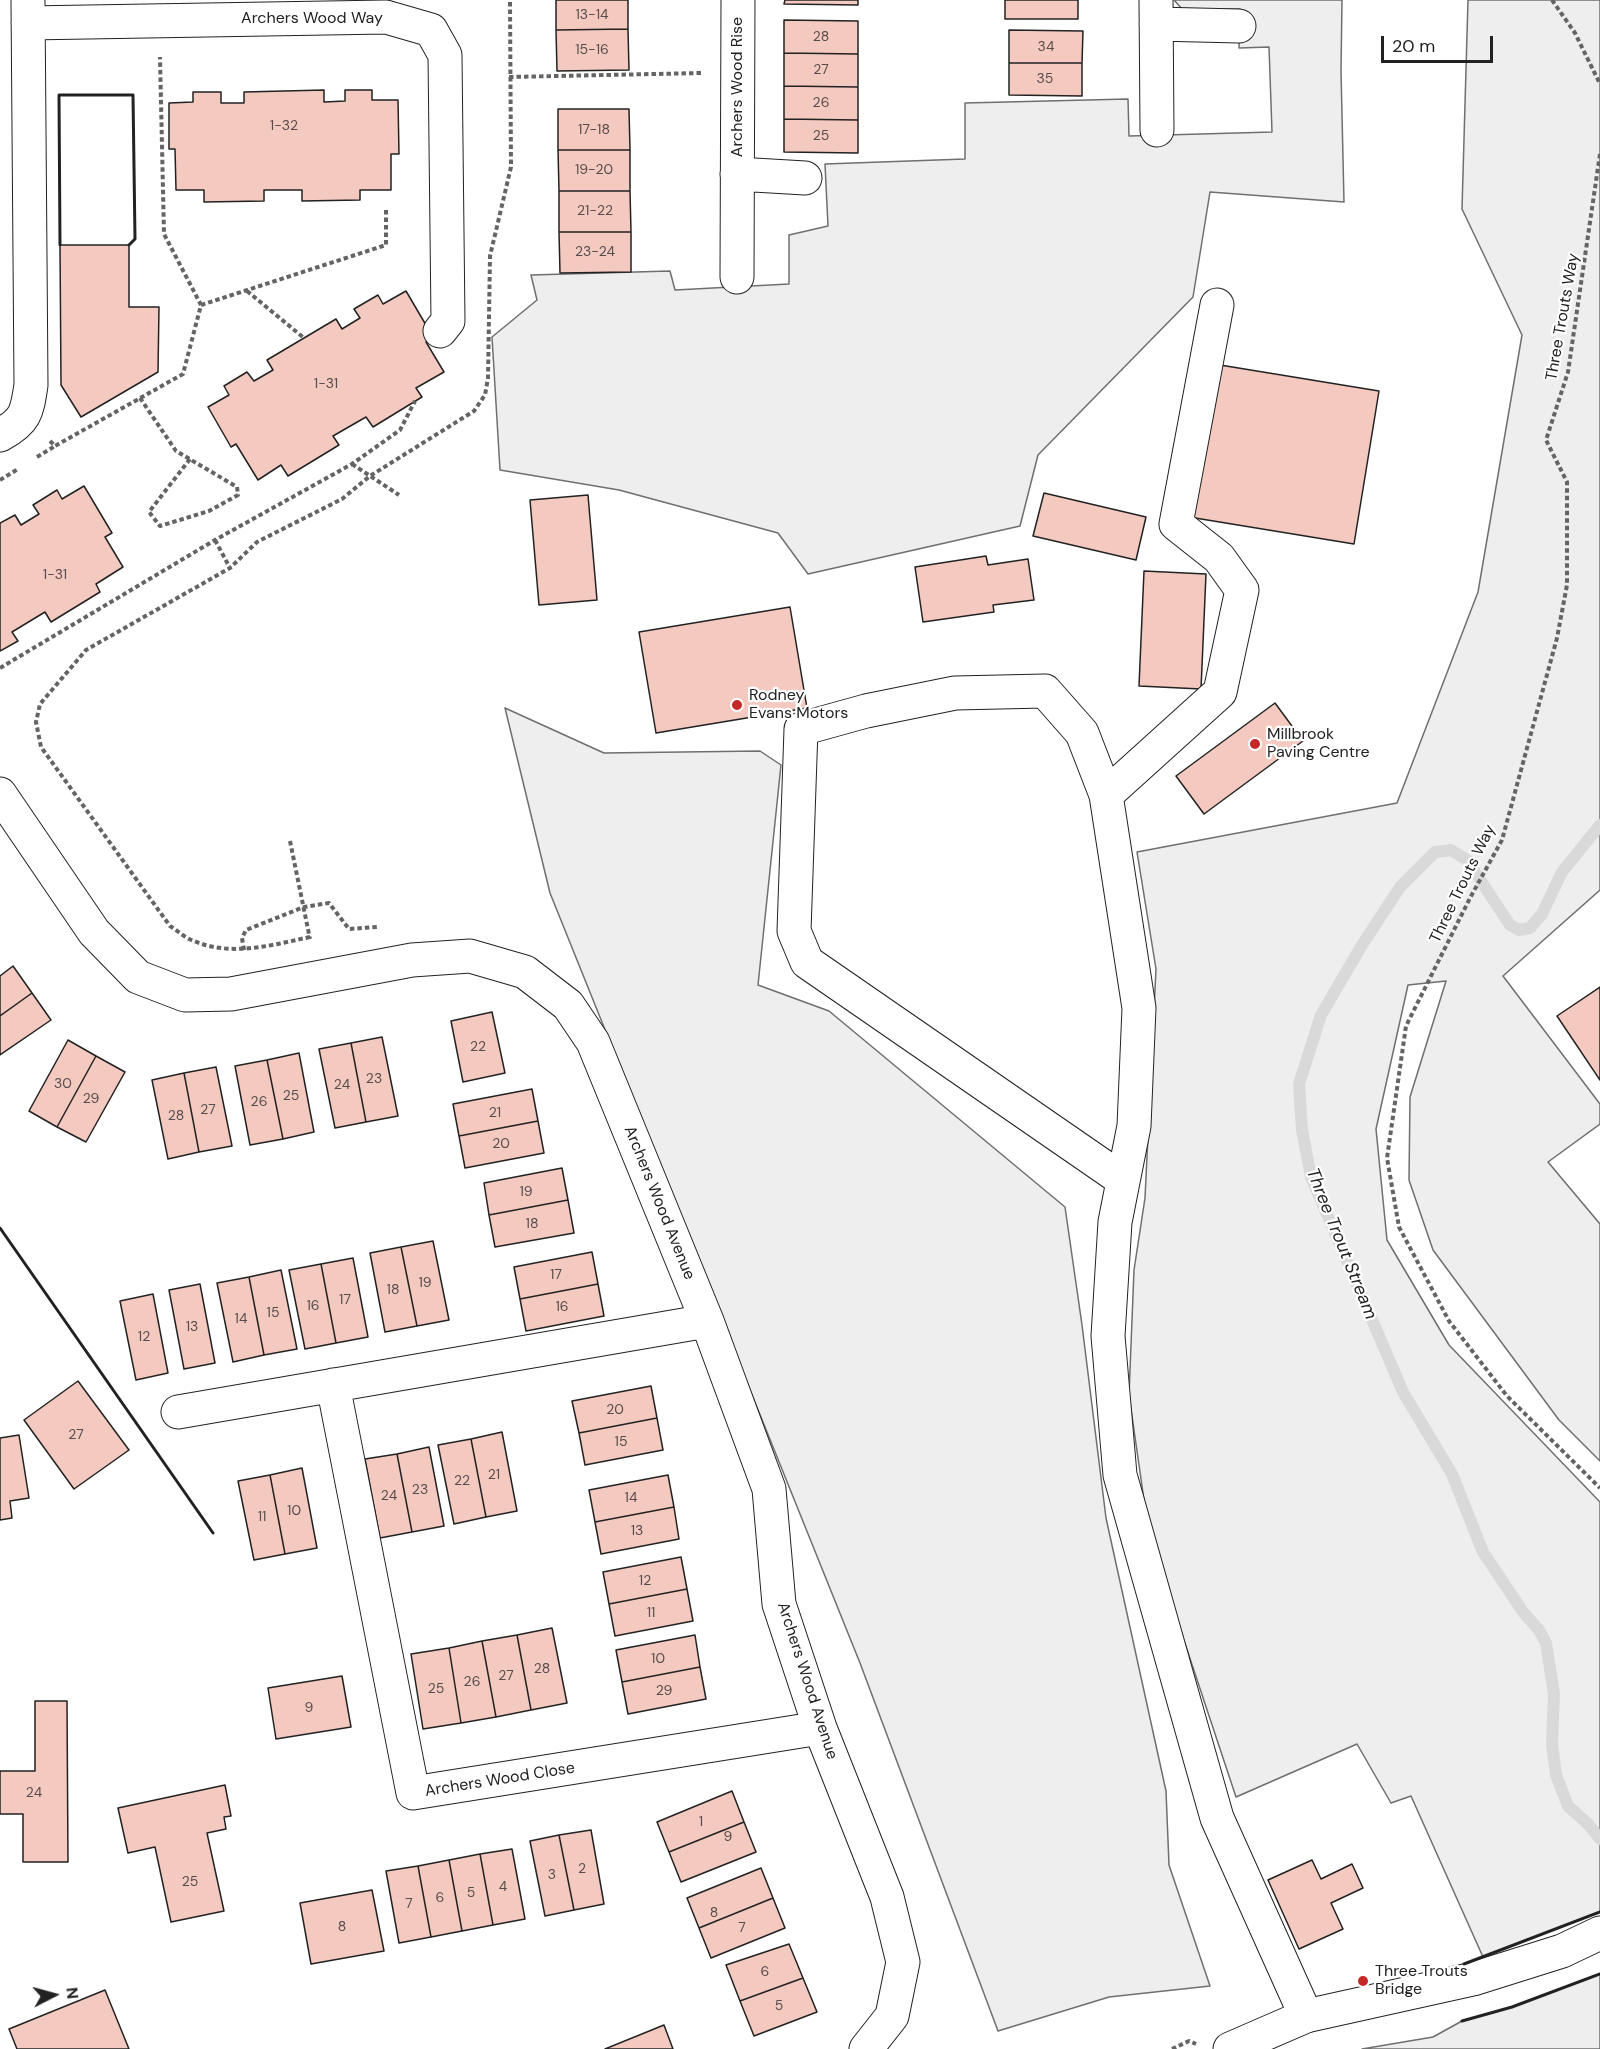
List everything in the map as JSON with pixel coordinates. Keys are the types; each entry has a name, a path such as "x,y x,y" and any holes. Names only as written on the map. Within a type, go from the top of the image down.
{"street":[{"name":"Archers Wood Rise","path":"737,277 738,0"},
{"name":"Archers Wood Way","path":"27,412 31,385 28,11 159,21 386,17 430,30 445,55 448,321 440,331"},
{"path":"1157,130 1156,12 1239,26"},
{"name":"Archers Wood Rise","path":"737,174 805,178"},
{"path":"1106,795 1220,692 1242,590 1219,558 1176,524 1217,305"},
{"path":"0,435 10,430 27,412"},
{"path":"1123,1180 807,962 794,931 801,729 866,711 955,693 1045,691 1082,733 1106,795 1139,1008 1134,1126 1115,1222 1108,1336 1119,1475 1217,1818 1306,2016"},
{"name":"Archers Wood Avenue","path":"0,794 94,932 138,977 185,995 231,994 412,960 470,956 525,972 568,1005 593,1042 707,1321 770,1489 779,1604 820,1728 887,1897 903,1962 892,2016 866,2049"},
{"path":"177,1412 707,1321"},
{"name":"Archers Wood Close","path":"333,1385 413,1793 820,1728"},
{"path":"1230,2049 1306,2016 1473,1978 1562,1951 1600,1933"}],"path":[{"path":"310,937 244,950 216,947 193,941 170,926 41,747 36,722 40,704 86,650 230,568 257,542 342,499 370,476 474,411 485,394 488,378 490,256 511,167 510,0"},
{"path":"1552,0 1575,33 1600,84"},
{"path":"27,412 55,446 183,374 201,305 164,234 159,21"},
{"path":"509,77 738,72"},
{"name":"Three Trouts Way","path":"1600,154 1568,372 1546,440 1567,482 1568,585 1557,638 1502,840 1470,898 1406,1026 1387,1158 1399,1227 1449,1321 1507,1396 1600,1488"},
{"path":"201,305 386,245 386,208"},
{"path":"246,291 304,338"},
{"path":"140,398 176,451 190,459 237,487 238,495 209,511 160,526 148,512 190,459"},
{"path":"0,668 215,540 352,464 400,430 415,401"},
{"path":"352,464 399,495"},
{"path":"215,540 230,568"},
{"path":"290,841 318,978"},
{"path":"244,950 242,938 246,930 304,907 328,903 349,929 384,927"},
{"path":"1172,2049 1189,2041 1205,2049"}],"shaded area":[{"path":"1174,0 1342,0 1344,202 1210,192 1193,297 1038,455 1020,526 808,574 778,533 619,490 500,470 492,337 537,300 531,275 670,271 675,290 789,284 789,235 828,226 825,164 965,159 965,103 1128,99 1129,136 1272,132 1269,47 1239,48 1240,9 1183,10"},
{"path":"1468,0 1600,0 1600,890 1503,976 1600,1104 1600,1124 1548,1162 1600,1224 1600,1461 1559,1420 1433,1250 1409,1180 1410,1097 1446,981 1408,985 1376,1129 1387,1240 1449,1345 1600,1502 1600,1912 1483,1957 1411,1796 1391,1803 1357,1744 1236,1797 1149,1535 1129,1395 1134,1270 1145,1198 1156,969 1137,852 1397,803 1478,592 1522,335 1462,209"},
{"path":"505,708 604,753 760,751 781,765 758,985 829,1011 1065,1207 1106,1518 1166,1791 1169,1865 1210,1986 1109,1997 998,2031 860,1663 550,893"},
{"path":"1600,1974 1600,2049 1362,2049 1433,2037 1462,2021 1512,2007"}],"building":[{"path":"556,0 628,0 628,29 556,30"},
{"path":"785,0 858,0 858,5 784,4"},
{"path":"1005,0 1078,0 1078,19 1005,19"},
{"path":"784,20 858,21 858,54 784,53"},
{"path":"628,29 629,70 557,71 556,30"},
{"path":"1009,30 1083,31 1082,63 1009,63"},
{"path":"784,53 858,54 858,87 784,86"},
{"path":"1009,63 1082,63 1082,96 1009,95"},
{"path":"784,86 858,87 858,120 784,119"},
{"path":"324,90 324,102 345,101 345,90 372,90 372,100 398,100 399,154 391,154 391,190 360,190 360,200 302,201 302,190 264,190 264,201 204,202 204,190 176,190 175,149 169,149 169,103 193,102 193,92 221,92 221,103 244,103 244,92"},
{"path":"558,109 629,109 630,150 558,150"},
{"path":"784,119 858,120 858,153 784,152"},
{"path":"558,150 630,150 630,191 559,191"},
{"path":"559,191 630,191 631,232 559,232"},
{"path":"559,232 631,232 631,272 560,273"},
{"path":"60,245 129,245 129,307 159,307 158,372 81,417 61,385"},
{"path":"406,291 433,337 426,342 444,372 416,388 422,397 373,427 366,417 333,436 339,445 288,476 281,465 258,480 236,444 231,447 208,407 229,395 224,386 247,372 254,381 273,370 267,360 336,319 342,329 360,318 354,309 378,295 383,304"},
{"path":"1214,364 1379,391 1354,544 1189,517"},
{"path":"84,486 112,533 105,537 123,567 96,584 100,592 51,622 45,612 12,632 18,641 0,651 0,523 15,515 21,525 39,514 33,505 57,490 62,499"},
{"path":"1044,493 1146,517 1136,560 1033,536"},
{"path":"588,495 597,600 539,605 530,500"},
{"path":"986,556 988,565 1028,559 1034,600 993,605 994,612 923,622 915,567"},
{"path":"1144,571 1206,574 1201,689 1139,686"},
{"path":"790,607 807,708 656,733 639,632"},
{"path":"1275,703 1303,741 1204,814 1176,776"},
{"path":"13,966 32,993 0,1016 0,976"},
{"path":"1600,987 1600,1080 1557,1016"},
{"path":"32,993 51,1020 0,1055 0,1016"},
{"path":"492,1012 505,1073 463,1082 451,1021"},
{"path":"382,1037 398,1116 366,1122 351,1043"},
{"path":"68,1040 96,1056 57,1127 29,1111"},
{"path":"351,1043 366,1122 335,1128 319,1049"},
{"path":"299,1053 314,1132 283,1139 267,1060"},
{"path":"96,1056 125,1072 86,1142 57,1127"},
{"path":"267,1060 283,1139 250,1145 235,1066"},
{"path":"216,1067 232,1146 199,1152 184,1073"},
{"path":"184,1073 199,1152 168,1159 152,1080"},
{"path":"532,1089 538,1121 459,1136 453,1104"},
{"path":"538,1121 544,1153 465,1168 459,1136"},
{"path":"562,1168 568,1200 489,1215 484,1183"},
{"path":"568,1200 574,1233 495,1247 489,1215"},
{"path":"433,1241 449,1320 417,1326 401,1247"},
{"path":"401,1247 417,1326 385,1332 370,1253"},
{"path":"592,1252 598,1284 520,1299 514,1267"},
{"path":"353,1258 368,1337 336,1343 321,1264"},
{"path":"321,1264 336,1343 305,1349 289,1270"},
{"path":"281,1270 297,1349 264,1355 249,1277"},
{"path":"249,1277 264,1355 233,1362 217,1283"},
{"path":"200,1284 215,1363 184,1369 169,1290"},
{"path":"598,1284 604,1316 526,1331 520,1299"},
{"path":"153,1294 168,1373 136,1380 120,1301"},
{"path":"78,1381 129,1450 74,1489 24,1420"},
{"path":"651,1386 657,1418 579,1433 572,1401"},
{"path":"657,1418 663,1450 585,1465 579,1433"},
{"path":"502,1432 517,1511 486,1517 471,1439"},
{"path":"19,1435 29,1498 10,1501 12,1518 0,1520 0,1438"},
{"path":"471,1439 486,1517 454,1524 438,1445"},
{"path":"429,1447 444,1526 412,1532 397,1454"},
{"path":"397,1454 412,1532 380,1538 365,1459"},
{"path":"302,1468 317,1548 285,1554 270,1475"},
{"path":"270,1475 285,1554 254,1560 238,1481"},
{"path":"668,1475 674,1507 595,1522 589,1490"},
{"path":"674,1507 679,1539 601,1554 595,1522"},
{"path":"681,1557 687,1589 609,1604 603,1572"},
{"path":"687,1589 693,1621 615,1636 609,1604"},
{"path":"552,1628 567,1703 531,1710 517,1635"},
{"path":"517,1635 531,1710 496,1717 482,1641"},
{"path":"695,1635 700,1667 622,1682 616,1650"},
{"path":"482,1641 496,1717 461,1723 449,1648"},
{"path":"449,1648 461,1723 423,1729 411,1654"},
{"path":"700,1667 706,1699 628,1714 622,1682"},
{"path":"342,1676 351,1727 276,1739 268,1688"},
{"path":"35,1701 67,1701 68,1862 23,1862 23,1814 0,1814 0,1771 35,1771"},
{"path":"225,1785 231,1816 224,1817 226,1829 207,1833 224,1911 171,1922 155,1847 128,1853 118,1808"},
{"path":"732,1791 744,1822 669,1852 657,1822"},
{"path":"744,1822 756,1852 681,1882 669,1852"},
{"path":"591,1830 604,1904 574,1910 559,1835"},
{"path":"559,1835 574,1910 545,1916 530,1841"},
{"path":"512,1849 525,1919 493,1925 480,1854"},
{"path":"480,1854 493,1925 462,1931 449,1860"},
{"path":"449,1860 462,1931 431,1937 418,1866"},
{"path":"1312,1860 1321,1879 1352,1864 1363,1888 1331,1903 1343,1929 1299,1949 1268,1880"},
{"path":"418,1866 431,1937 399,1943 386,1871"},
{"path":"761,1868 773,1898 699,1928 687,1898"},
{"path":"372,1890 384,1951 311,1964 300,1903"},
{"path":"773,1898 785,1928 711,1958 699,1928"},
{"path":"789,1944 803,1978 740,2001 726,1965"},
{"path":"803,1978 817,2012 754,2036 740,2001"},
{"path":"105,1990 129,2049 17,2049 9,2029"},
{"path":"664,2025 673,2049 605,2049"}],"waterway":[{"name":"Three Trout Stream","path":"1600,825 1562,872 1542,914 1530,928 1519,930 1510,925 1467,860 1451,850 1435,852 1400,887 1362,945 1321,1015 1299,1084 1302,1130 1311,1177 1403,1392 1452,1474 1483,1552 1546,1643 1554,1694 1552,1745 1556,1775 1568,1806 1588,1824 1600,1839"}],"wall":[{"path":"60,245 59,95 133,95 135,239 129,245"},
{"path":"0,1228 213,1533"},
{"path":"1464,1964 1600,1912"},
{"path":"1462,2021 1512,2007 1600,1974"}],"place":[{"name":"Rodney Evans Motors","path":"737,705"},
{"name":"Millbrook Paving Centre","path":"1255,744"},
{"name":"Three Trouts Bridge","path":"1363,1981"}]}
